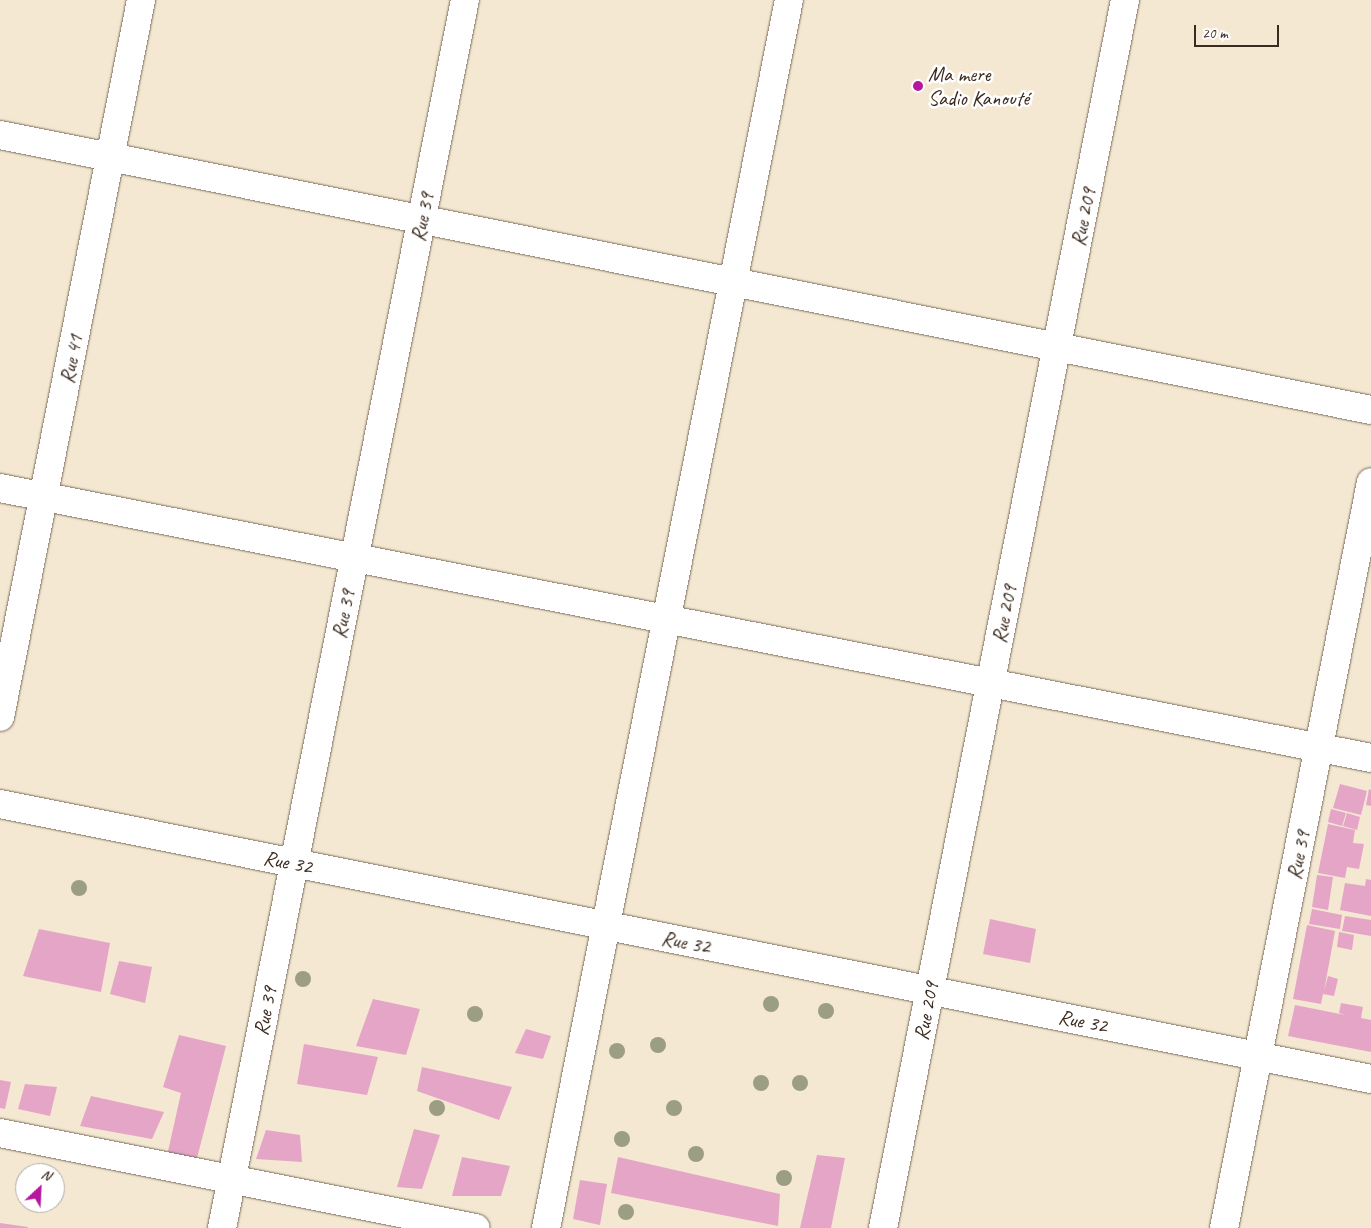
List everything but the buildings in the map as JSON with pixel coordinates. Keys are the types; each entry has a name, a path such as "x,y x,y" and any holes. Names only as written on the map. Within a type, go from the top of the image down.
{"street":[{"name":"Rue 41","path":"0,717 141,0"},
{"name":"Rue 39","path":"222,1228 465,0"},
{"path":"546,1228 788,0"},
{"name":"Rue 209","path":"883,1228 1125,0"},
{"path":"0,135 1371,410"},
{"name":"Rue 39","path":"1224,1228 1371,482"},
{"path":"0,488 1371,758"},
{"name":"Rue 32","path":"0,804 1371,1079"},
{"path":"0,1133 476,1228"}],"place":[{"name":"Ma mere Sadio Kanouté","path":"918,86"}]}
